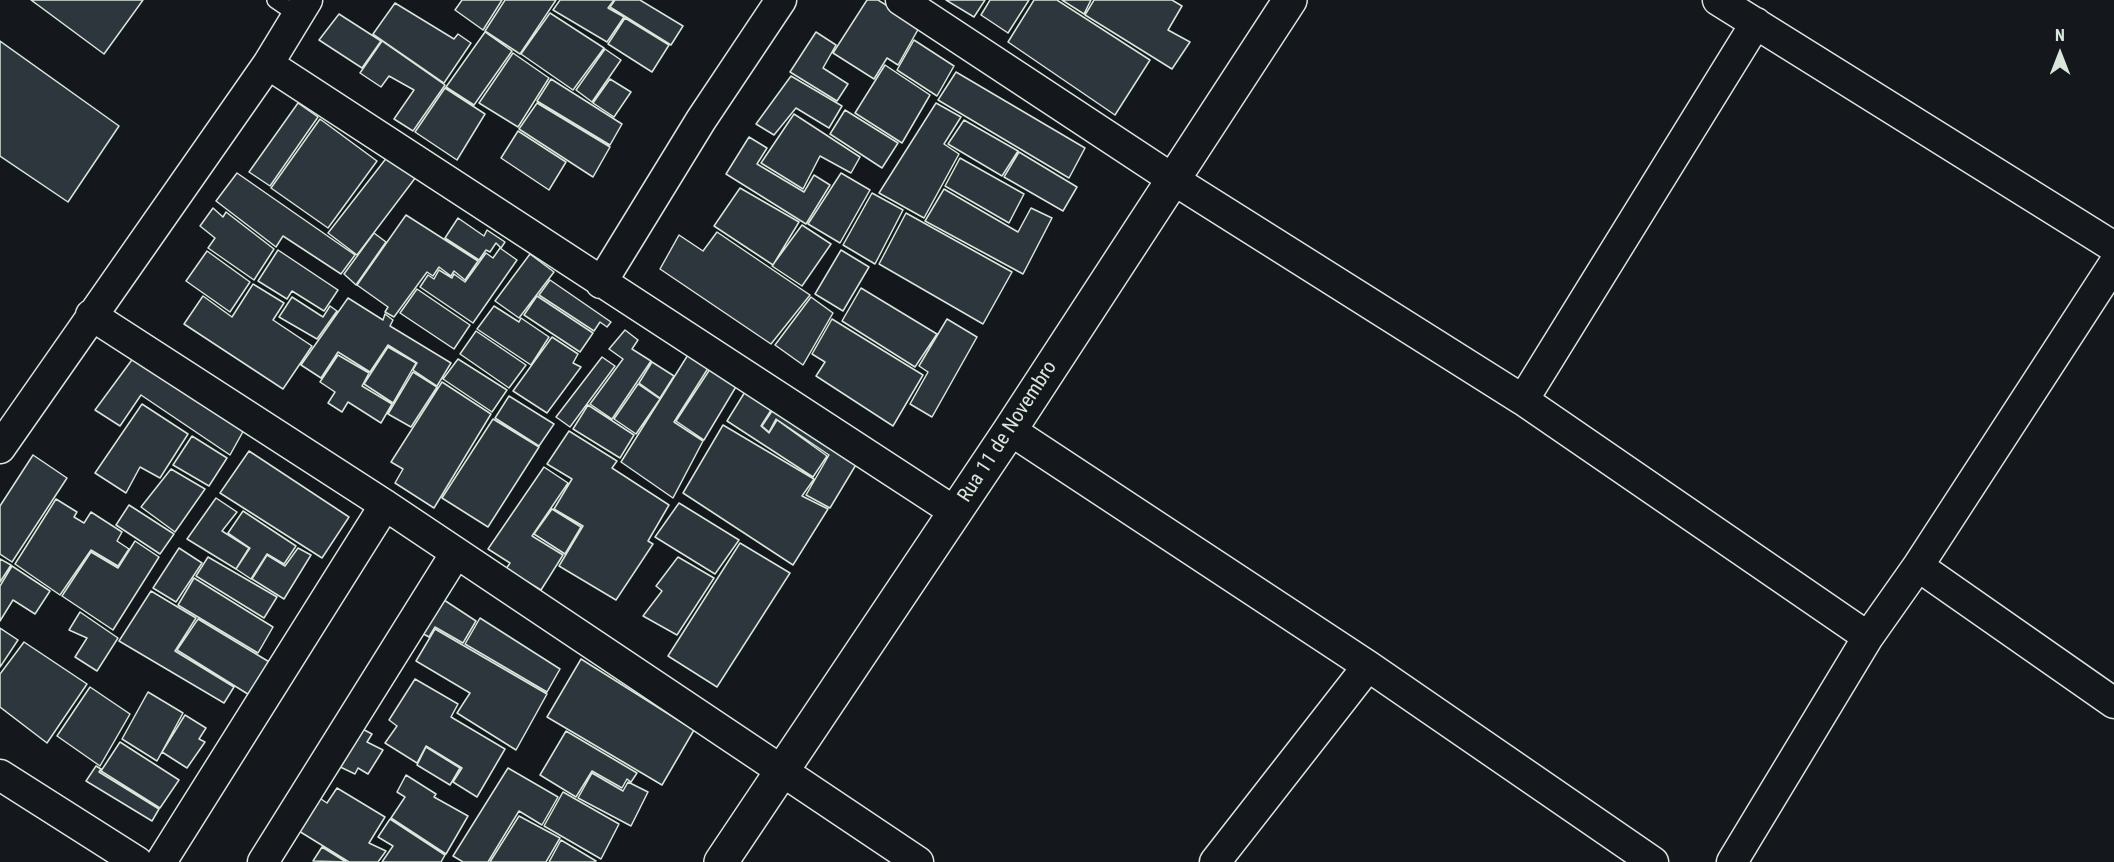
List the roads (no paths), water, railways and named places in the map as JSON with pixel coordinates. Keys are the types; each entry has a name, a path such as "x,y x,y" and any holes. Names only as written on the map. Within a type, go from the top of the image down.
{"main road":[{"name":"Rua 11 de Novembro","path":"721,862 1010,430 1290,0"}],"street":[{"path":"602,283 701,120 781,0"},
{"path":"901,0 1174,180 1523,400 1868,637"},
{"path":"1718,0 2114,247"},
{"path":"0,448 268,64 293,5"},
{"path":"1523,400 1756,22"},
{"path":"268,64 955,512"},
{"path":"1732,862 1868,637 1918,566 2114,264"},
{"path":"91,315 385,505 780,772 918,862"},
{"path":"1010,430 1368,666 1653,862"},
{"path":"160,862 385,505"},
{"path":"262,862 456,553"},
{"path":"1918,566 2114,703"},
{"path":"1215,862 1368,666"},
{"path":"0,775 137,862"}]}
